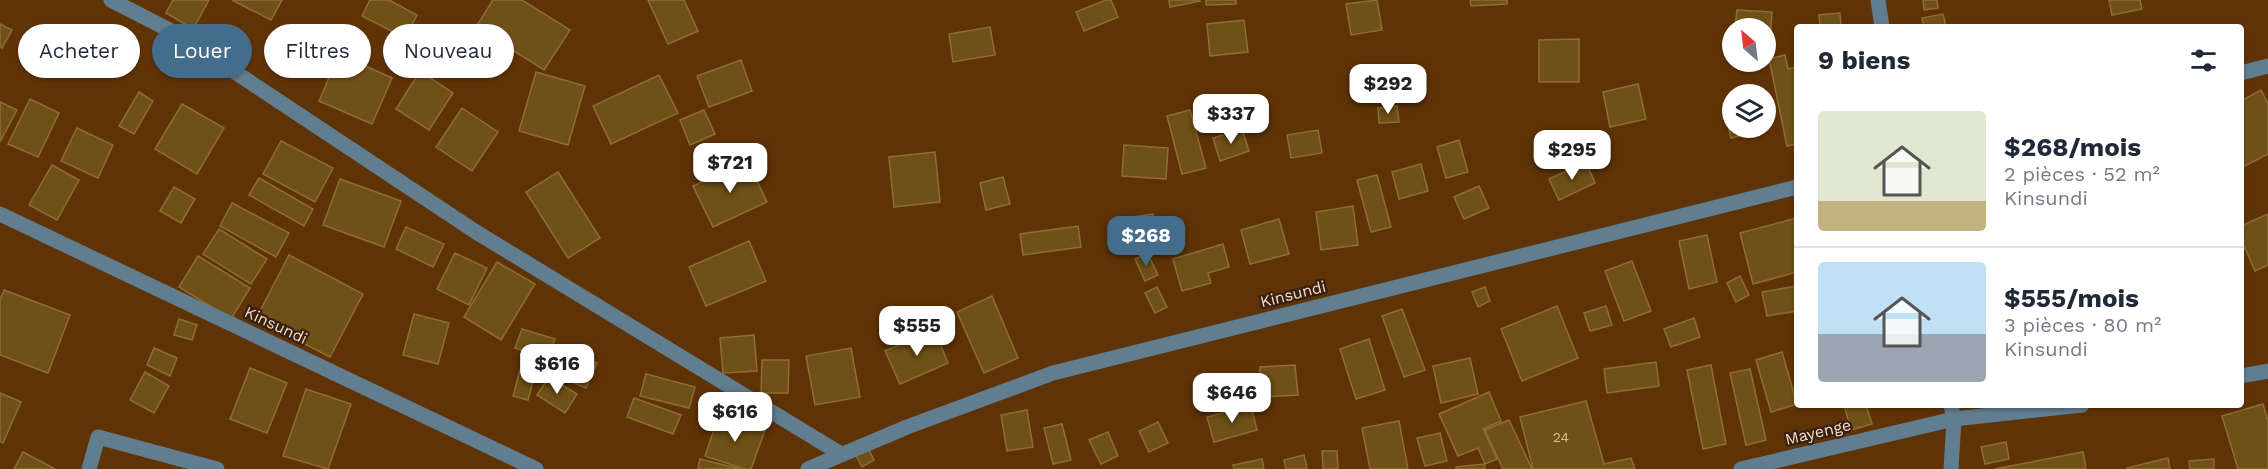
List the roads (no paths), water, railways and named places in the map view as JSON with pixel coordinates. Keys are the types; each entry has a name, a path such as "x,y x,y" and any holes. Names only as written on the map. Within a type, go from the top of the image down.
{"street":[{"path":"111,0 179,35 476,232 841,454"},
{"path":"1878,0 1882,24"},
{"path":"2244,72 2268,66"},
{"name":"Kinsundi","path":"808,469 841,454 1053,373 1794,188"},
{"name":"Kinsundi","path":"0,214 536,469"},
{"path":"2244,375 2268,371"},
{"name":"Mayenge","path":"1742,469 1953,412 2027,408"},
{"path":"1951,469 1953,412"},
{"path":"89,469 98,436 217,469"}]}
